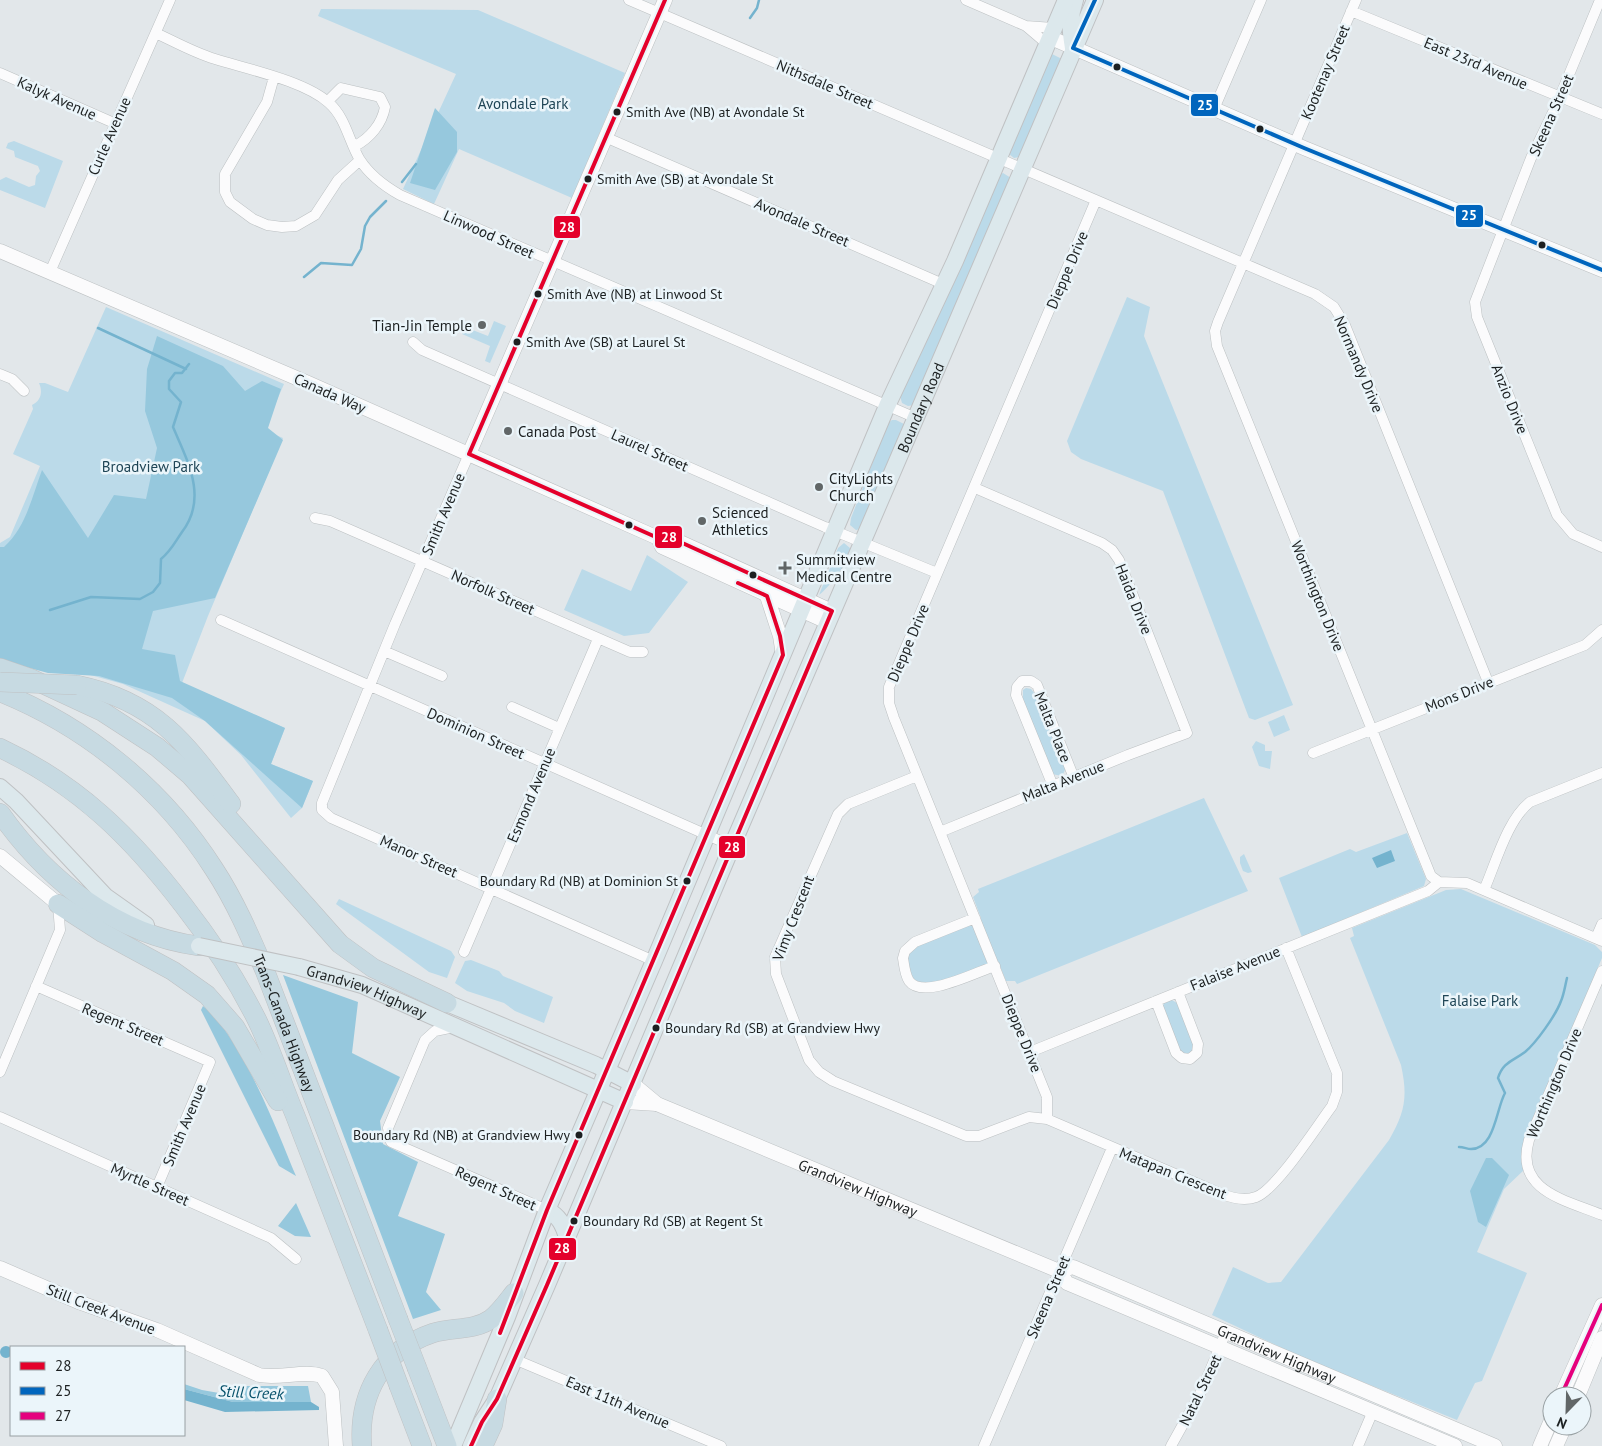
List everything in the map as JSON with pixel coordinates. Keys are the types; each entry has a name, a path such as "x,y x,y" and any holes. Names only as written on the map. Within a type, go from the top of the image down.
{"highway":[{"path":"0,668 67,694 128,727 190,775 306,907 352,954 402,983 447,1003"},
{"path":"0,682 77,685 121,697 158,720 194,754 270,864"},
{"name":"Trans-Canada Highway","path":"0,692 60,720 97,744 132,773 189,833 214,869 244,920 265,971 444,1438"},
{"name":"Trans-Canada Highway","path":"0,748 31,763 75,792 111,821 144,855 199,925 227,966 258,1021 422,1446"},
{"path":"0,813 30,851 67,886 127,925 169,939 199,946"},
{"path":"58,904 103,933 173,971 218,1005 255,1058 285,1115 310,1155"},
{"path":"362,1446 360,1427 368,1392 376,1376 388,1362 401,1350 427,1336 479,1326 492,1319 514,1293"},
{"path":"483,1446 493,1424 497,1399"}],"main road":[{"name":"Smith Avenue","path":"469,454 665,0"},
{"name":"Boundary Road","path":"453,1446 507,1317 514,1293 546,1210 654,962 888,406 999,159 1049,36 1066,0"},
{"path":"1073,48 1070,31 1070,13 1075,0"},
{"name":"Boundary Road","path":"471,1446 482,1422 497,1399 633,1084 732,846 1094,0"},
{"path":"1049,36 1294,144 1602,270"},
{"name":"Canada Way","path":"0,250 658,538 667,536 830,617"},
{"name":"Canada Way","path":"658,538 662,547 767,596 804,605"},
{"path":"767,596 780,636 783,655"},
{"path":"0,787 16,801 105,896 134,918 169,939"},
{"path":"0,856 58,904"},
{"name":"Grandview Highway","path":"199,946 299,967 362,985 625,1102 657,1104"},
{"name":"Grandview Highway","path":"447,1003 607,1071 633,1084 657,1104 1059,1271 1067,1283 1455,1446"},
{"path":"546,1210 555,1214 562,1224 567,1237"},
{"name":"Still Creek Avenue","path":"0,1268 82,1303 158,1330 259,1375 276,1378 319,1375 330,1385 333,1398 336,1446"},
{"name":"Grandview Highway","path":"1059,1271 1074,1268 1495,1446"},
{"path":"1565,1386 1602,1305"},
{"path":"1583,1386 1599,1353 1602,1338"}],"street":[{"name":"Curle Avenue","path":"50,272 114,123 170,0"},
{"name":"Nithsdale Street","path":"628,0 1022,168"},
{"path":"966,0 1049,36"},
{"path":"1214,109 1261,0"},
{"name":"Kootenay Street","path":"1294,144 1356,0"},
{"name":"Skeena Street","path":"1502,230 1531,158 1600,0"},
{"name":"East 23rd Avenue","path":"1351,11 1602,114"},
{"path":"1026,26 1049,36"},
{"name":"Linwood Street","path":"156,33 213,59 302,87 328,102 334,107 355,146 360,160 387,188 400,195 916,418"},
{"name":"Kalyk Avenue","path":"0,73 114,123"},
{"path":"274,77 267,102 225,174 225,190 230,202 267,225 296,226 315,215 338,180 360,160"},
{"path":"328,102 341,88 380,97 385,107 379,122 368,139 355,146"},
{"name":"Avondale Street","path":"605,138 944,284"},
{"name":"Worthington Drive","path":"1294,144 1215,331 1217,346 1431,876 1439,882"},
{"name":"Normandy Drive","path":"1022,168 1315,294 1334,307 1348,334 1488,682"},
{"name":"Dieppe Drive","path":"1047,1119 1047,1098 889,704 889,687 1096,200"},
{"name":"Anzio Drive","path":"1502,230 1476,294 1477,317 1556,515 1573,534 1602,547"},
{"name":"Laurel Street","path":"413,342 422,350 499,384 835,531 938,573"},
{"path":"0,374 12,379 24,391"},
{"name":"Smith Avenue","path":"322,810 322,803 384,651 469,454"},
{"name":"Haida Drive","path":"975,488 1102,543 1112,550 1119,560 1187,733"},
{"name":"Norfolk Street","path":"315,518 330,521 598,639 630,652 643,652"},
{"name":"Dominion Street","path":"221,620 732,846"},
{"name":"Mons Drive","path":"1313,753 1585,645 1602,630"},
{"name":"Esmond Avenue","path":"464,952 598,639"},
{"path":"384,651 442,676"},
{"name":"Malta Place","path":"1053,786 1016,695 1017,687 1022,681 1030,681 1037,686 1074,778"},
{"path":"512,707 559,728"},
{"name":"Malta Avenue","path":"940,832 1128,755 1187,733"},
{"path":"1484,890 1512,823 1522,809 1530,802 1602,773"},
{"name":"Vimy Crescent","path":"917,776 848,804 838,814 775,958 776,974 809,1060 819,1072 833,1081 966,1136 980,1136 1029,1117 1047,1119"},
{"name":"Manor Street","path":"322,810 330,818 654,962"},
{"path":"1439,882 1467,883 1599,940 1602,924"},
{"name":"Falaise Avenue","path":"1030,1052 1428,891 1439,882"},
{"path":"0,1072 60,930 58,904"},
{"path":"975,918 910,946 903,958 908,980 914,986 930,989 995,966"},
{"name":"Matapan Crescent","path":"1047,1119 1232,1197 1255,1198 1272,1185 1332,1106 1337,1092 1337,1073 1286,948"},
{"name":"Worthington Drive","path":"1602,970 1530,1140 1526,1160 1530,1176 1544,1190 1602,1215"},
{"name":"Regent Street","path":"36,986 210,1062"},
{"path":"1156,1001 1176,1053 1182,1058 1190,1059 1198,1053 1198,1044 1178,992"},
{"name":"Regent Street","path":"454,1027 435,1031 425,1040 388,1128 391,1142 546,1210"},
{"name":"Smith Avenue","path":"157,1187 210,1062"},
{"name":"Myrtle Street","path":"0,1117 271,1238 296,1259"},
{"name":"Skeena Street","path":"984,1446 1112,1148"},
{"name":"Natal Street","path":"1171,1446 1201,1392 1226,1332"},
{"path":"1583,1346 1599,1353"},
{"name":"East 11th Avenue","path":"514,1359 721,1446"},
{"path":"1358,1446 1373,1411"}],"green space":[{"name":"Avondale Park","path":"321,9 478,10 625,73 572,198 459,149 434,204 403,189 456,74 318,16"},
{"path":"1050,53 1062,59 1019,157 1014,158 1009,154"},
{"path":"14,141 63,161 45,208 0,190 0,180 6,177 29,187 35,185 36,176 40,171 38,166 15,157 14,151 6,148 8,143"},
{"path":"1003,173 1011,178 914,405 908,406 902,403 900,396 999,175"},
{"path":"1127,297 1150,307 1144,336 1293,705 1255,720 1249,718 1163,491 1081,459 1071,452 1067,441"},
{"name":"Broadview Park","path":"106,307 284,384 264,430 283,438 182,683 285,728 271,764 313,781 302,808 291,818 241,755 205,721 123,684 0,650 0,543 10,537 40,466 13,454 33,409 32,405 40,396 39,383 45,383 68,392"},
{"path":"494,321 506,326 490,363 485,361 490,346 462,334 465,327 488,336"},
{"path":"892,420 904,424 861,529 856,530 850,525 851,518 888,423"},
{"path":"844,543 850,548 847,560 833,580 819,595 838,548"},
{"path":"647,555 688,582 649,633 624,636 564,610 582,569 631,591"},
{"path":"1026,688 1031,689 1035,694 1066,768 1062,776 1052,774 1023,703 1023,690"},
{"path":"1284,715 1290,730 1274,737 1268,722"},
{"path":"1256,741 1265,745 1265,751 1272,751 1270,769 1259,766 1252,747"},
{"path":"1204,798 1248,891 1017,984 1015,981 1006,981 998,961 930,987 912,979 907,962 914,946 981,918 973,897 979,892 978,889"},
{"path":"1407,833 1426,879 1424,886 1302,937 1279,878 1350,849 1356,852"},
{"path":"1244,854 1252,872 1243,871 1240,857"},
{"name":"Falaise Park","path":"1461,889 1595,945 1602,952 1602,958 1525,1140 1522,1155 1524,1170 1504,1189 1477,1252 1527,1273 1482,1381 1475,1383 1457,1420 1301,1357 1212,1315 1233,1267 1268,1283 1281,1282 1389,1140 1399,1121 1404,1104 1401,1065 1350,938 1354,936 1352,928 1446,890"},
{"path":"339,899 451,951 455,957 447,978 429,972 336,904"},
{"path":"471,960 553,997 544,1023 515,1011 504,1003 467,991 455,983 465,961"},
{"path":"1170,999 1177,1003 1194,1046 1194,1050 1188,1055 1181,1053 1163,1006 1164,1002"}],"shaded area":[{"path":"435,108 457,132 457,152 435,190 410,183"},
{"name":"Broadview Park","path":"157,336 223,366 245,391 262,381 281,389 268,428 283,440 215,598 153,611 142,649 175,655 180,681 285,728 271,764 313,781 302,808 205,721 172,698 99,676 48,673 0,660 0,547 4,547 12,539 23,521 42,470 88,538 114,495 146,499 157,448 145,411 147,369"},
{"path":"1391,850 1395,861 1377,868 1372,858"},
{"path":"283,975 358,1002 352,1053 400,1077 380,1121 383,1144 418,1162 398,1216 445,1234 426,1292 441,1310 413,1319"},
{"path":"203,1006 217,1020 244,1061 257,1085 296,1176 279,1166 201,1010"},
{"path":"1486,1158 1492,1158 1509,1175 1486,1227 1478,1222 1470,1191"},
{"path":"296,1203 311,1237 295,1236 278,1226"},
{"path":"2,1348 10,1348 10,1356 6,1358 0,1352"},
{"path":"185,1384 202,1390 236,1396 243,1386 308,1386 311,1402 233,1402 185,1389"},
{"path":"185,1389 233,1402 311,1402 319,1407 319,1410 225,1412 185,1400"}],"waterway":[{"path":"750,18 757,8 759,0"},
{"path":"402,182 416,164"},
{"path":"304,277 321,263 352,265 361,249 365,226 370,217 386,201"},
{"path":"98,328 186,369"},
{"path":"50,610 91,597 140,599 153,592 160,583 161,559 170,550 182,532 190,519 194,506 193,480 173,427 181,402 169,389 169,381 175,373 182,373 189,364"},
{"path":"1459,1147 1471,1149 1479,1147 1490,1136 1505,1093 1498,1078 1500,1073 1509,1062 1530,1048 1555,1014 1564,993 1567,978"}],"transit line":[{"name":"28","path":"469,454 665,0"},
{"name":"25","path":"1073,48 1095,0"},
{"name":"25","path":"1073,48 1304,148 1602,270"},
{"name":"28","path":"469,454 658,538 667,536 832,611 547,1285 497,1399 482,1422 471,1446"},
{"name":"28","path":"500,1333 547,1210 783,655 780,636 767,596 738,583"},
{"name":"27","path":"1566,1386 1602,1305"}],"place":[{"name":"Smith Ave (NB) at Avondale St","path":"617,112"},
{"name":"Smith Ave (SB) at Avondale St","path":"588,179"},
{"name":"Smith Ave (NB) at Linwood St","path":"538,294"},
{"name":"Tian-Jin Temple","path":"482,325"},
{"name":"Smith Ave (SB) at Laurel St","path":"517,342"},
{"name":"Canada Post","path":"508,431"},
{"name":"CityLights Church","path":"819,487"},
{"name":"Scienced Athletics","path":"702,521"},
{"name":"Summitview Medical Centre","path":"785,568"},
{"name":"Boundary Rd (NB) at Dominion St","path":"687,881"},
{"name":"Boundary Rd (SB) at Grandview Hwy","path":"656,1028"},
{"name":"Boundary Rd (NB) at Grandview Hwy","path":"579,1135"},
{"name":"Boundary Rd (SB) at Regent St","path":"574,1221"}],"water label":[{"name":"Still Creek","path":"251,1392"}]}
